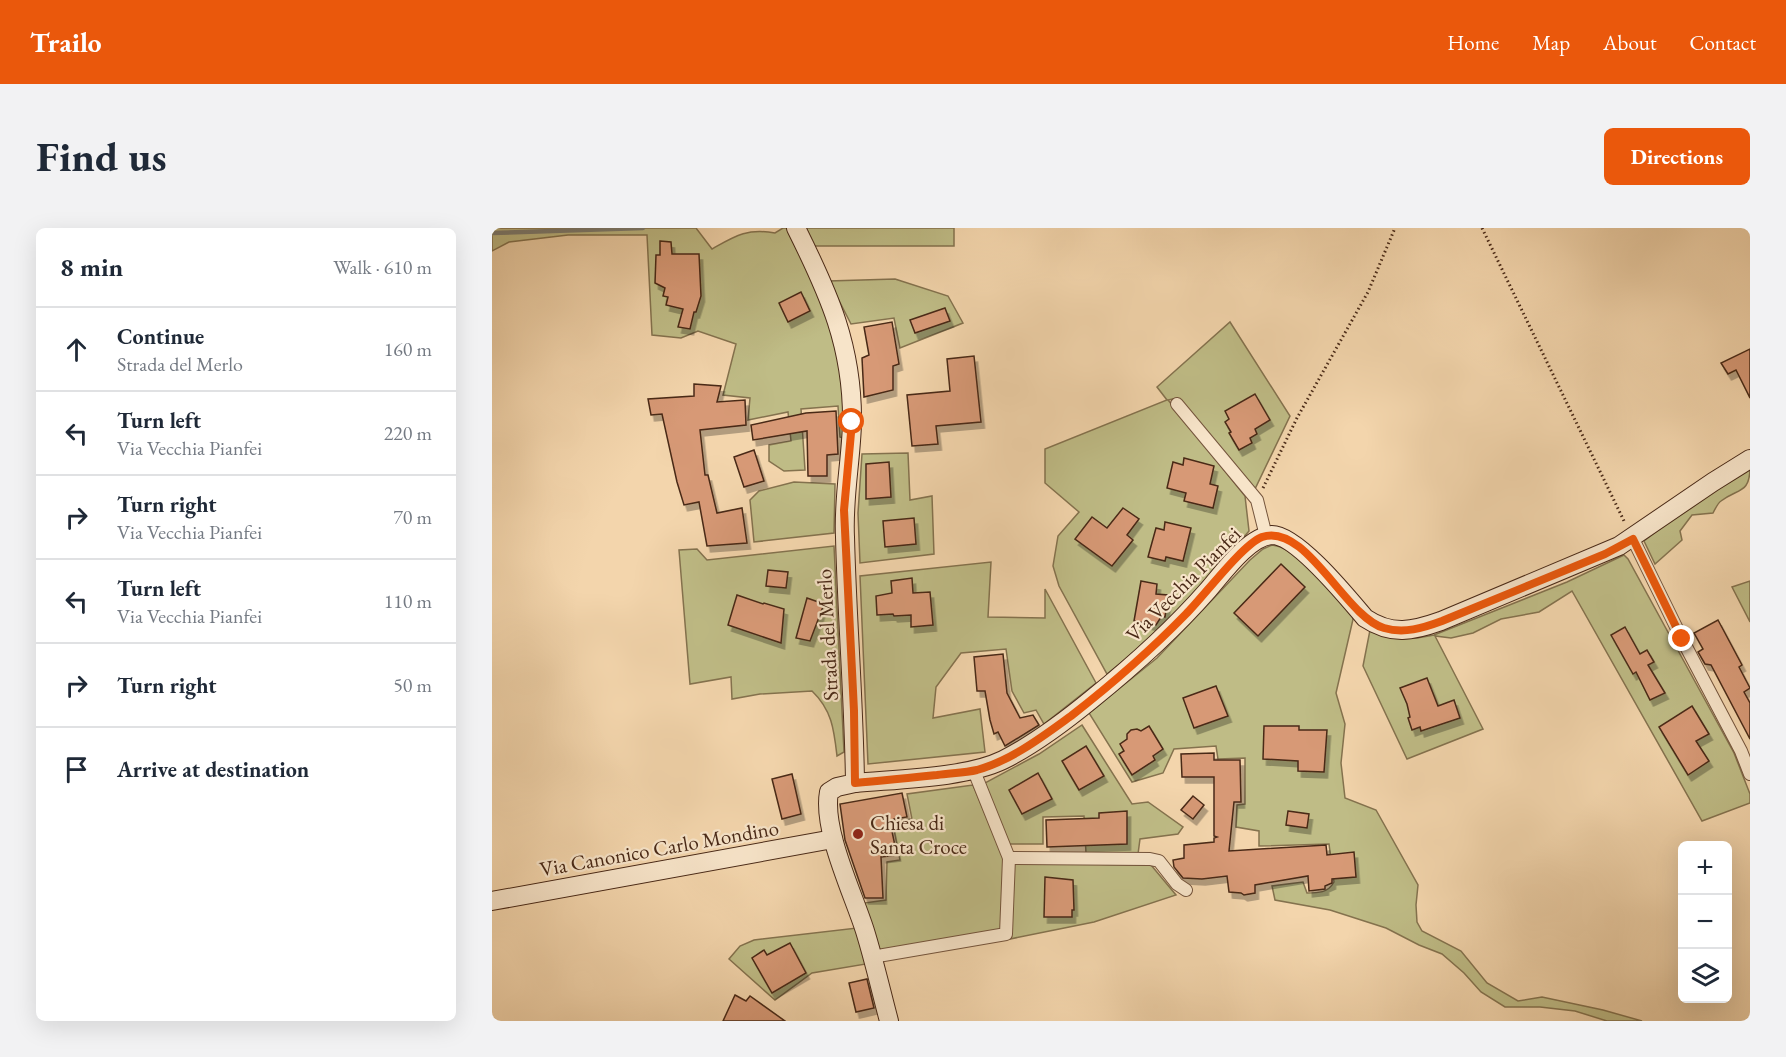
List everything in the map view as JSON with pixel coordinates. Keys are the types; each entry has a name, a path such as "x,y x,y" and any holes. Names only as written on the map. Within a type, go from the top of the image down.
{"street":[{"name":"Strada del Merlo","path":"796,228 824,285 836,316 849,374 851,430 844,510 854,711 855,783"},
{"path":"1177,404 1257,501 1266,536"},
{"name":"Via Vecchia Pianfei","path":"855,783 974,771 1000,761 1032,744 1079,709 1159,641 1246,548 1266,536 1282,537 1297,546 1365,618 1381,628 1400,631 1442,621 1605,554 1633,539 1713,482 1750,459"},
{"path":"1633,539 1741,751 1750,774"},
{"path":"872,957 1006,934 1009,858 974,771"},
{"path":"855,783 837,787 829,792 828,808 833,839 872,957 889,1021"},
{"name":"Via Canonico Carlo Mondino","path":"492,901 833,839"},
{"path":"1009,858 1150,859 1159,861 1186,890"}],"path":[{"path":"1257,501 1301,410 1368,292 1395,228"},
{"path":"1482,228 1633,539"}],"shaded area":[{"path":"492,228 696,228 712,249 749,232 775,233 783,228 790,228 832,321 845,399 845,439 840,437 838,406 801,409 805,470 784,471 769,461 769,445 791,441 788,412 748,420 750,398 723,395 736,344 698,331 681,338 652,335 647,235 568,235 509,242 492,251"},
{"path":"804,228 954,228 954,246 812,246"},
{"path":"895,279 948,296 963,323 900,348 894,318 851,324 829,281"},
{"path":"1230,322 1290,416 1254,491 1177,398 1168,400 1245,496 1249,531 1182,607 1146,642 1107,674 1059,586 1053,566 1058,536 1079,512 1045,483 1045,449 1167,400 1157,387"},
{"path":"908,453 910,500 932,496 934,554 860,563 858,513 862,454"},
{"path":"1750,467 1748,482 1745,486 1720,502 1713,513 1692,515 1680,531 1682,540 1655,564 1644,541 1703,496"},
{"path":"794,482 835,484 834,533 754,542 750,500 759,491"},
{"path":"1272,545 1294,554 1305,563 1354,615 1336,693 1345,724 1341,763 1345,798 1376,810 1418,885 1417,922 1422,931 1461,951 1487,983 1518,1001 1542,997 1642,1021 1607,1021 1575,1011 1540,1007 1505,1007 1481,992 1442,954 1386,928 1330,910 1275,900 1272,886 1303,882 1307,893 1311,893 1322,892 1332,886 1334,882 1329,844 1259,846 1259,831 1236,827 1237,805 1245,804 1245,758 1218,759 1216,746 1174,749 1163,773 1132,782 1089,713 1157,658 1250,560"},
{"path":"834,546 844,752 837,756 828,713 812,691 760,694 732,699 731,677 690,684 679,550 697,549 707,560"},
{"path":"1624,555 1734,753 1750,794 1750,803 1702,821 1572,591 1539,612 1501,619 1473,633 1451,638 1435,636 1483,729 1407,759 1363,666 1370,630 1386,636 1402,638 1434,635 1567,582"},
{"path":"991,562 988,617 1045,618 1045,589 1096,683 1044,724 1036,710 1024,713 1012,691 1006,649 961,653 936,687 933,718 980,709 985,752 868,764 860,576"},
{"path":"1750,581 1750,622 1732,587"},
{"path":"1082,725 1132,804 1148,802 1183,827 1178,834 1140,839 1138,854 1086,853 1084,816 1043,817 1043,844 1009,844 983,784 1039,754"},
{"path":"973,785 1004,859 1002,931 880,951 864,903 886,900 887,862 900,860 893,824 898,823 897,821 912,819 907,794"},
{"path":"1014,863 1151,865 1176,895 1094,922 1010,939"},
{"path":"857,928 866,964 812,973 775,1000 729,959 740,946 754,940"}],"building":[{"path":"660,241 671,242 672,254 699,254 701,296 690,329 678,327 683,309 666,305 668,297 663,296 665,288 655,283 656,255 660,255"},
{"path":"801,292 810,311 788,322 779,303"},
{"path":"945,308 950,321 915,333 910,320"},
{"path":"892,322 899,364 893,366 893,390 864,397 862,358 869,355 864,327"},
{"path":"1750,349 1750,398 1736,370 1728,374 1721,363"},
{"path":"974,356 981,422 936,426 938,444 912,446 907,395 950,391 947,359"},
{"path":"694,384 721,386 717,402 745,400 746,425 700,430 705,475 708,475 717,513 742,508 747,543 707,546 699,502 684,505 662,414 651,415 648,399 694,396"},
{"path":"1255,394 1270,420 1255,429 1257,434 1250,438 1252,443 1239,450 1225,422 1229,419 1225,411"},
{"path":"836,411 838,454 827,455 827,476 808,476 807,431 753,440 751,425 806,413"},
{"path":"754,450 764,481 744,487 734,457"},
{"path":"1184,458 1214,466 1210,484 1218,486 1213,508 1184,501 1186,493 1167,488 1173,462 1183,465"},
{"path":"889,462 891,497 866,499 866,464"},
{"path":"1123,508 1139,519 1127,535 1133,540 1112,566 1075,539 1092,517 1107,528"},
{"path":"914,518 916,544 885,547 883,521"},
{"path":"1165,522 1191,528 1183,561 1166,557 1165,561 1148,557 1156,528 1164,530"},
{"path":"1281,564 1305,587 1258,636 1234,613"},
{"path":"768,570 788,572 786,588 766,586"},
{"path":"912,578 913,593 930,592 933,625 911,627 911,615 877,615 876,596 892,593 891,581"},
{"path":"1141,581 1157,584 1156,594 1168,595 1165,617 1161,617 1156,625 1134,621"},
{"path":"737,595 784,609 781,643 728,625"},
{"path":"807,598 824,604 810,641 796,638"},
{"path":"1718,620 1742,665 1739,667 1750,688 1744,692 1750,703 1750,739 1711,665 1705,664 1698,652 1703,649 1694,633"},
{"path":"1625,627 1640,654 1647,650 1654,662 1648,665 1665,693 1650,700 1636,672 1633,674 1611,635"},
{"path":"1003,654 1007,693 1020,718 1033,715 1039,725 1005,746 998,732 994,734 985,691 977,691 974,657"},
{"path":"1427,678 1438,706 1454,700 1460,718 1421,731 1420,727 1412,730 1407,704 1400,688"},
{"path":"1216,686 1228,716 1194,728 1183,698"},
{"path":"1692,706 1709,734 1696,741 1709,761 1688,775 1659,727"},
{"path":"1149,726 1163,749 1153,756 1155,760 1132,775 1119,754 1124,751 1120,744 1127,739 1127,734 1131,730 1141,731"},
{"path":"1264,726 1299,726 1299,730 1327,730 1324,772 1298,771 1298,761 1263,759"},
{"path":"1086,746 1104,776 1079,790 1062,761"},
{"path":"1214,753 1214,760 1240,760 1241,802 1234,802 1229,851 1326,845 1327,855 1354,852 1356,877 1332,879 1332,883 1325,886 1325,889 1309,891 1308,876 1255,885 1255,893 1244,895 1229,892 1227,876 1202,879 1183,878 1174,867 1173,860 1184,858 1184,845 1214,842 1214,838 1217,837 1214,836 1214,777 1182,777 1181,754"},
{"path":"1038,773 1052,799 1022,814 1009,790"},
{"path":"792,774 801,814 782,819 772,779"},
{"path":"902,793 907,817 890,822 897,855 881,857 883,898 865,898 845,840 840,804"},
{"path":"1193,796 1204,805 1193,819 1181,810"},
{"path":"1127,811 1127,844 1047,847 1046,820 1099,818 1099,813"},
{"path":"1288,811 1309,814 1307,828 1286,825"},
{"path":"1045,877 1073,880 1074,910 1072,910 1072,917 1044,917"},
{"path":"790,943 806,973 772,993 752,958 764,950 767,955"},
{"path":"867,979 874,1008 856,1012 849,983"},
{"path":"735,995 746,1001 750,996 785,1021 723,1021"}],"waterway":[{"path":"492,233 643,228"}],"place":[{"name":"Chiesa di Santa Croce","path":"858,834"}],"route":[{"path":"852,422 844,510 854,711 855,783 974,771 985,768 1032,744 1145,655 1246,548 1253,542 1272,535 1290,541 1310,557 1365,618 1381,628 1400,631 1412,630 1442,621 1605,554 1633,539 1682,639"}]}
